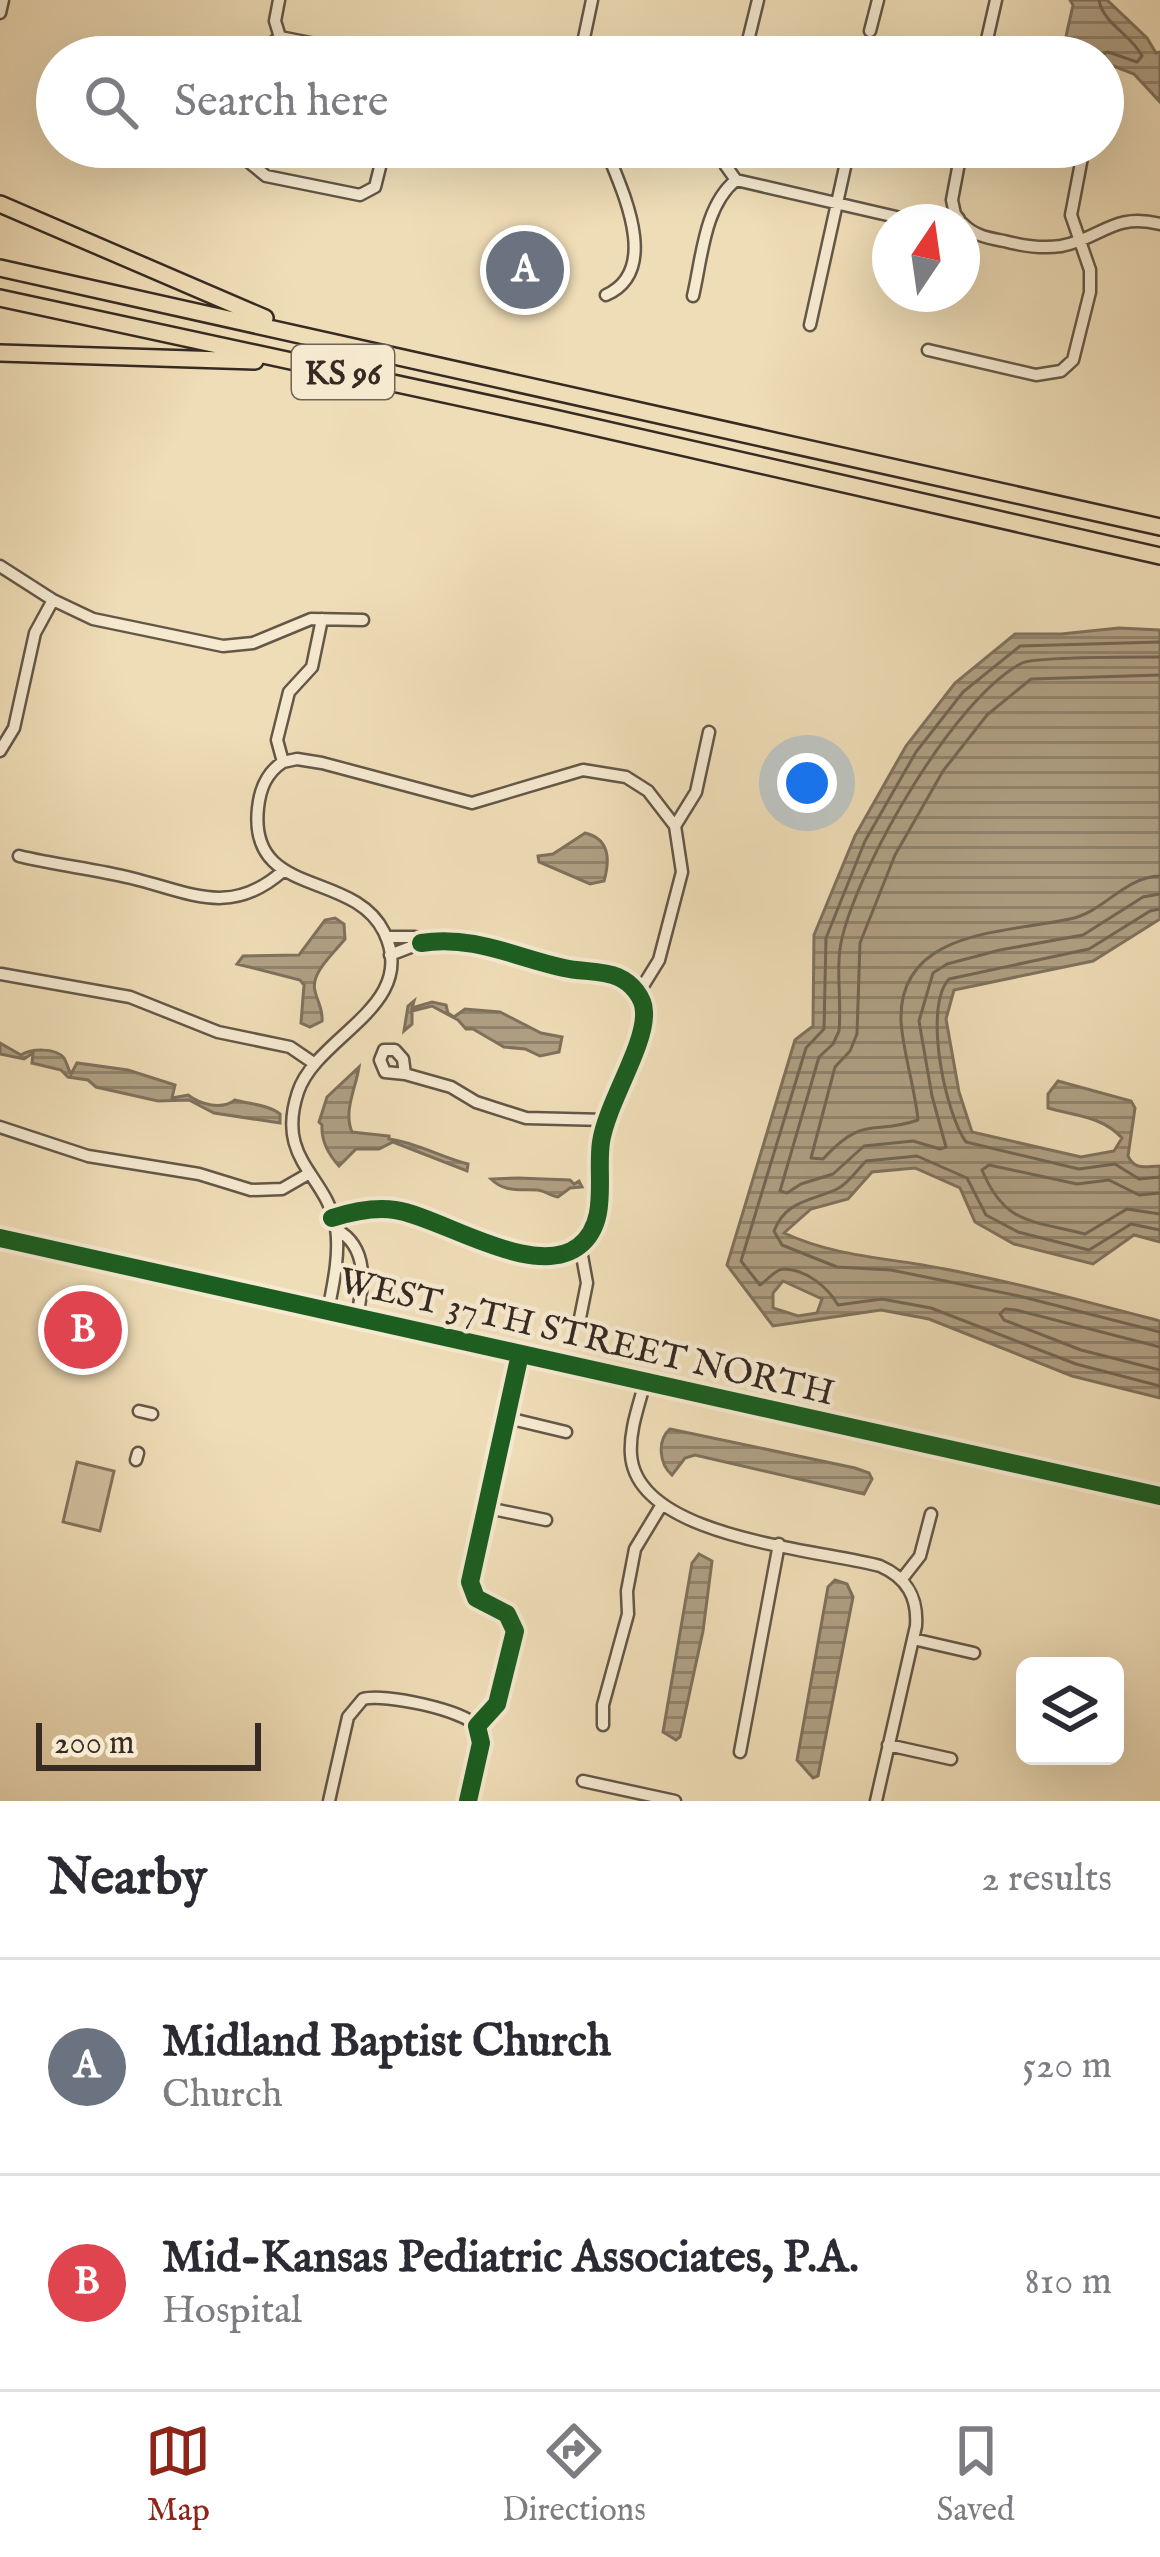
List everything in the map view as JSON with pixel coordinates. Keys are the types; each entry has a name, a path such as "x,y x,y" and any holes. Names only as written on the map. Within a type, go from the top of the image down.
{"highway":[{"path":"0,204 242,310 400,356"},
{"name":"KS 96","path":"0,268 1160,527"},
{"name":"KS 96","path":"0,298 1160,556"},
{"path":"0,353 236,359 362,376"}],"street":[{"path":"0,13 3,0"},
{"path":"279,0 275,22 280,36"},
{"path":"584,36 592,0"},
{"path":"749,36 758,0"},
{"path":"870,32 878,0"},
{"path":"988,36 996,0"},
{"path":"256,168 266,176 350,195 368,194 380,168"},
{"path":"606,295 619,288 628,274 634,240 613,168"},
{"path":"727,168 736,180 872,212"},
{"path":"810,325 845,168"},
{"path":"954,204 958,168"},
{"path":"928,350 1036,375 1061,370 1078,351 1090,292 1090,270 1072,224 1071,202 1079,168"},
{"path":"693,296 711,217 718,200 736,180"},
{"path":"980,236 1032,247 1078,241 1123,221 1160,224"},
{"path":"0,566 93,619 223,646 253,643 297,623 363,620"},
{"path":"0,751 14,728 35,633 53,600"},
{"path":"283,762 277,740 290,692 312,667 322,619"},
{"path":"675,826 697,792 709,732"},
{"path":"357,1317 362,1264 296,1149 293,1115 303,1082 315,1064 373,1009 385,985 390,955 386,937 366,906 283,871 264,848 257,818 268,775 283,762 297,759 472,803 569,771 598,770 626,777 649,790 675,826 682,872 659,960 638,994"},
{"path":"19,856 134,879 193,898 248,893 283,871"},
{"path":"386,937 415,937 421,943"},
{"path":"328,1311 338,1227 352,1211 399,1210 471,1239 541,1256 580,1246 598,1214 605,1120 643,1027 644,1008 638,994 613,975 448,939 390,955"},
{"path":"1,974 130,997 218,1032 290,1047 315,1064"},
{"path":"405,1074 526,1118 605,1120"},
{"path":"0,1127 88,1156 199,1174 251,1190 282,1189 308,1174"},
{"path":"338,1227 364,1213"},
{"name":"WEST 37TH STREET NORTH","path":"0,1238 176,1283 357,1317 1160,1496"},
{"path":"580,1246 587,1283 580,1318"},
{"path":"477,1726 497,1704 515,1630 507,1614 476,1598 470,1588 520,1354"},
{"path":"645,1382 631,1456 638,1480 661,1506 697,1523 875,1565 902,1579 915,1603 913,1639 876,1801"},
{"path":"508,1418 566,1432"},
{"path":"603,1724 603,1705 628,1614 635,1549 661,1506"},
{"path":"488,1508 546,1520"},
{"path":"902,1579 920,1556 931,1514"},
{"path":"740,1752 779,1544"},
{"path":"913,1639 974,1653"},
{"path":"329,1801 348,1717 358,1702 384,1697 464,1716 477,1726 481,1743 468,1801"},
{"path":"888,1744 951,1759"},
{"path":"583,1781 675,1801"}],"shaded area":[{"path":"77,1462 114,1471 100,1531 63,1522"}],"water":[{"path":"1070,0 1107,0 1160,52 1160,102 1134,74 1124,70 1124,36 1066,36"},
{"path":"1119,628 1160,630 1160,919 1093,961 954,990 946,1019 959,1092 972,1132 1081,1157 1114,1151 1122,1138 1114,1131 1088,1118 1048,1108 1048,1094 1058,1081 1131,1101 1135,1108 1128,1156 1138,1166 1160,1166 1160,1242 1134,1235 1093,1264 1014,1244 975,1222 960,1188 915,1168 872,1172 848,1199 811,1209 784,1233 844,1252 972,1274 1160,1321 1160,1398 1072,1376 929,1319 881,1310 773,1326 727,1265 795,1040 813,1026 814,935 855,836 906,746 955,683 1015,634","holes":["783,1281 822,1299 817,1313 798,1316 773,1308 773,1293"]},
{"path":"585,833 604,845 604,881 590,884 539,862 538,856 553,854"},
{"path":"335,918 344,924 345,939 316,977 322,1021 310,1027 301,1023 304,985 300,980 237,964 243,956 299,955 325,920"},
{"path":"414,1001 412,1008 432,1002 446,1005 454,1017 465,1009 500,1012 541,1033 562,1037 559,1052 540,1056 504,1047 432,1006 412,1011 412,1024 404,1031 408,1006"},
{"path":"0,1043 21,1055 36,1050 55,1052 64,1058 71,1074 77,1063 128,1070 175,1085 172,1098 188,1095 212,1105 235,1100 265,1107 280,1114 280,1123 214,1113 189,1100 158,1101 96,1087 88,1080 32,1063 33,1053 24,1059 0,1054"},
{"path":"359,1067 349,1108 352,1132 389,1136 468,1164 467,1171 393,1142 379,1149 356,1149 339,1166 326,1147 319,1122 327,1097"},
{"path":"491,1179 579,1181 582,1187 570,1188 558,1197 507,1188"},
{"path":"670,1429 855,1468 872,1479 864,1494 695,1455 685,1458 672,1475 661,1452"},
{"path":"699,1554 712,1561 703,1631 676,1740 663,1732 692,1563"},
{"path":"835,1580 847,1584 853,1597 818,1776 813,1778 797,1760 828,1587"}],"cycle path":[{"path":"332,1218 395,1210 513,1252 538,1256 560,1255 579,1246 595,1224 601,1142 639,1041 644,1012 639,996 612,975 564,968 476,944 421,943"},
{"path":"0,1238 1160,1496"},
{"path":"468,1801 481,1743 477,1726 497,1704 515,1631 507,1614 476,1598 470,1582 520,1354"}],"place":[{"name":"Midland Baptist Church","path":"525,270"},
{"name":"Mid-Kansas Pediatric Associates, P.A.","path":"83,1330"}]}
